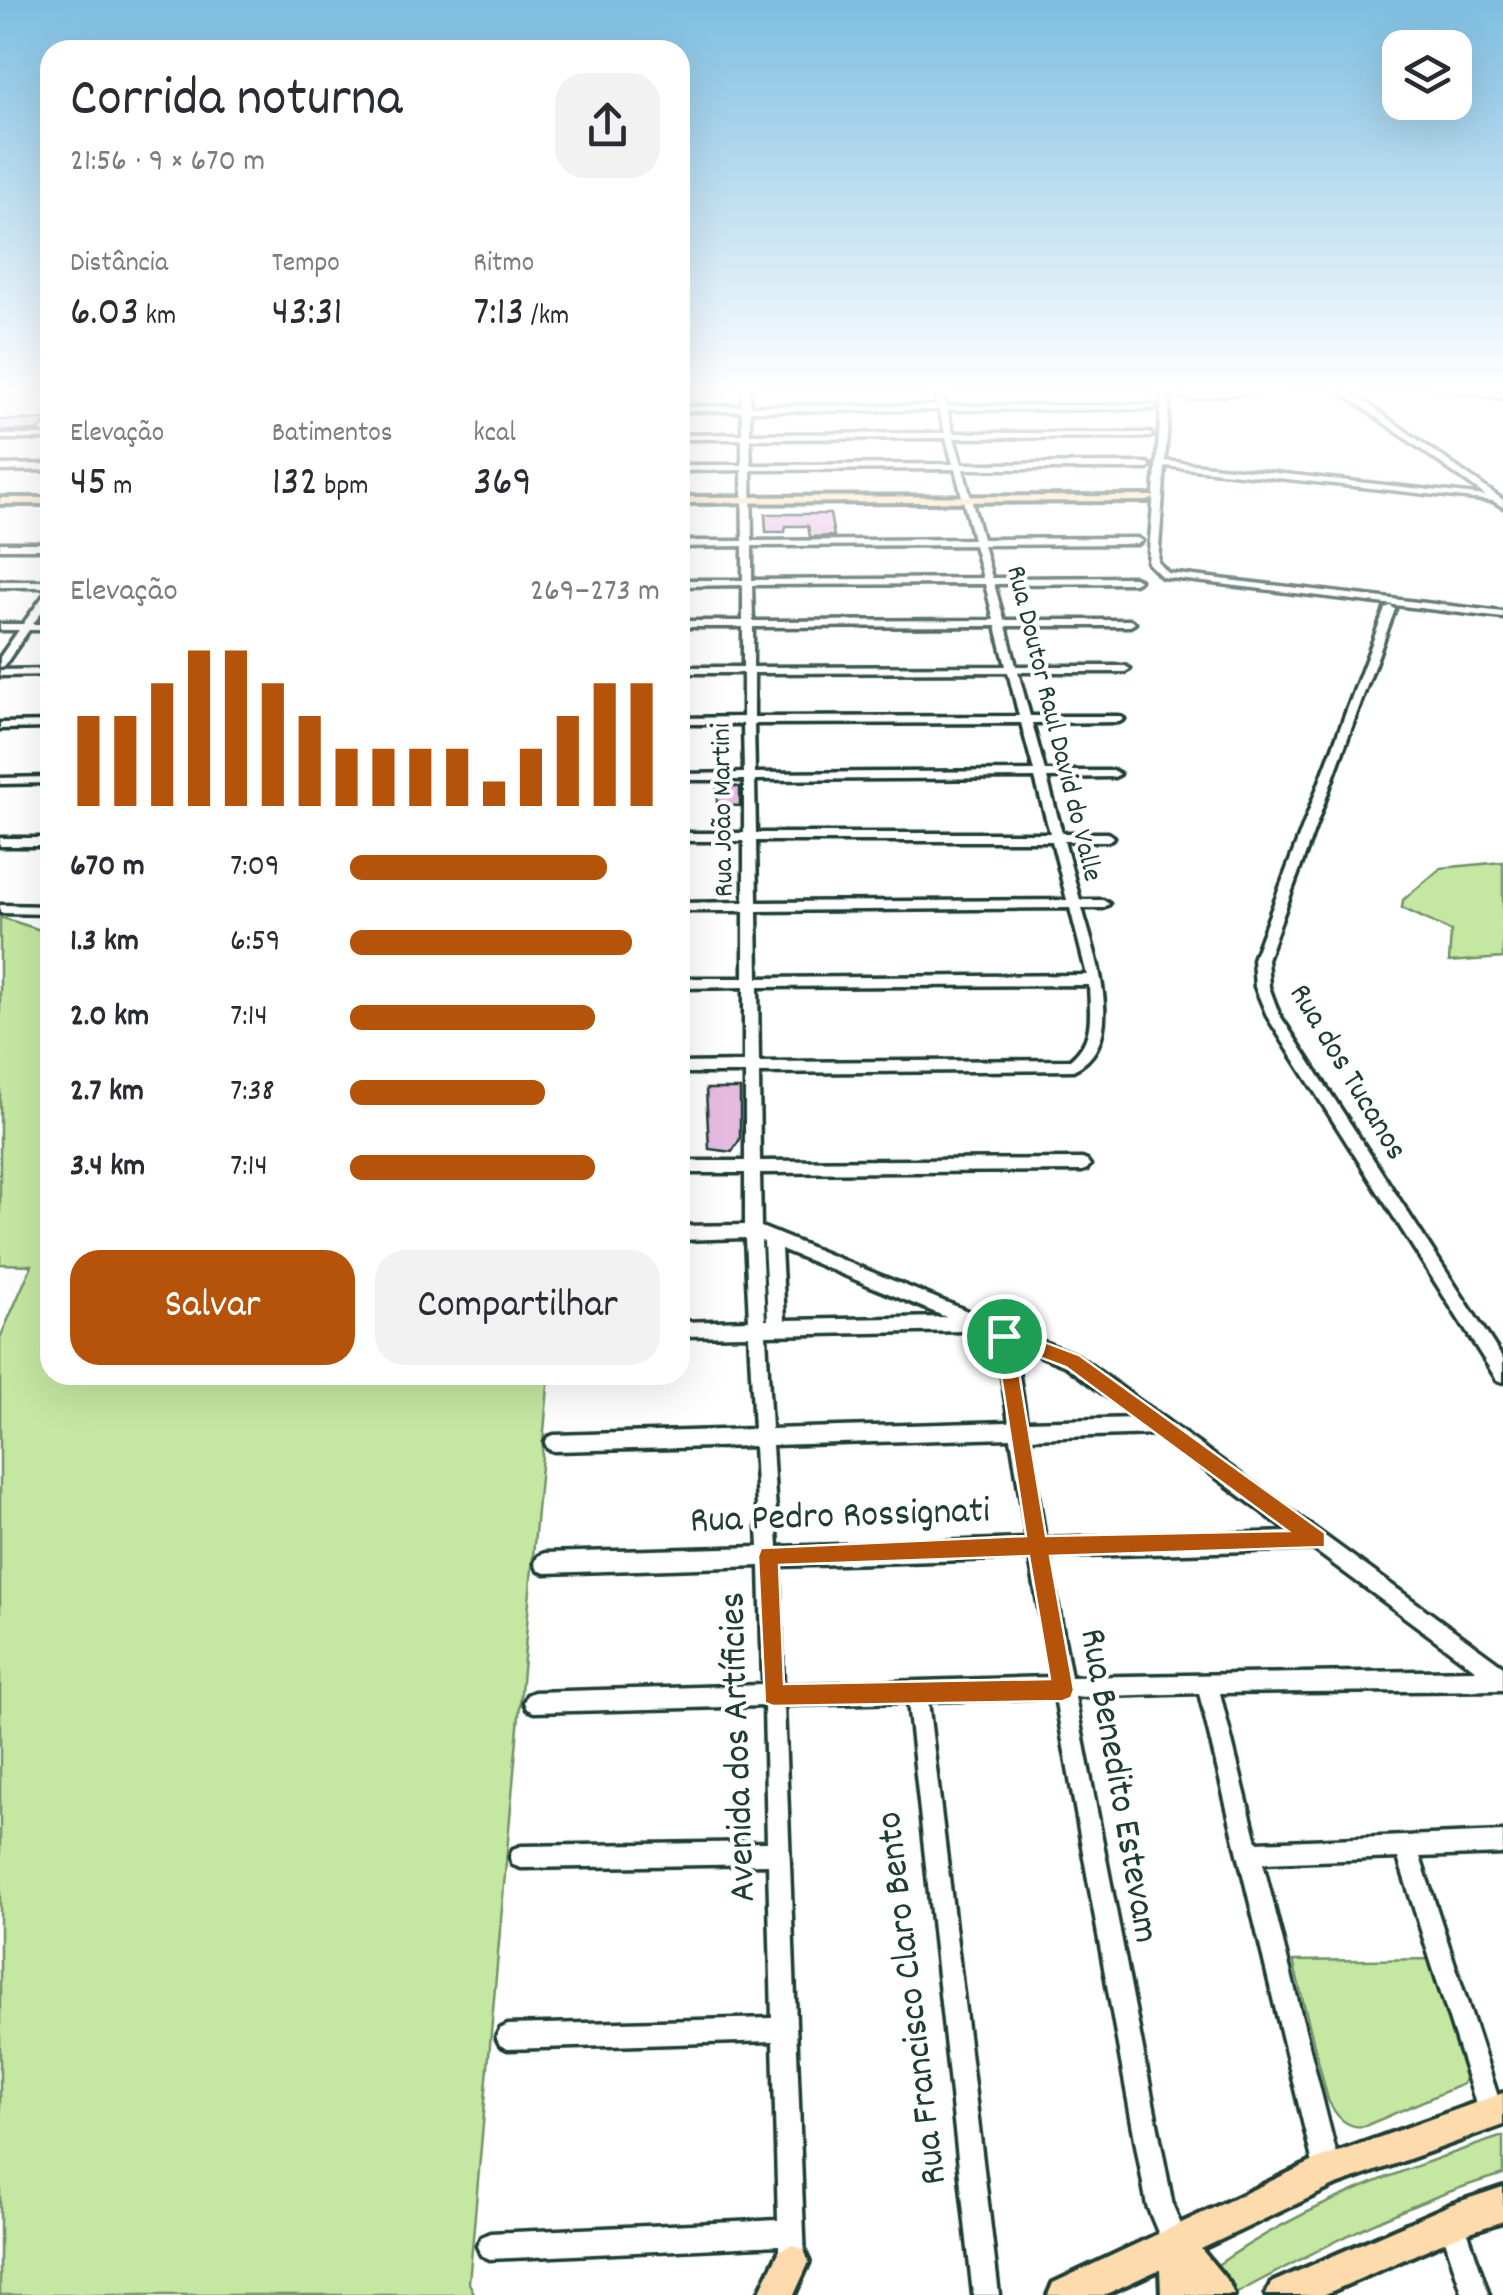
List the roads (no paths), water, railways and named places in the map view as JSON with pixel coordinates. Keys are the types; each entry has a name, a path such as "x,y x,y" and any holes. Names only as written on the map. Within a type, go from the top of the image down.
{"main road":[{"path":"690,501 747,504"},
{"path":"690,507 969,501 1148,502"},
{"path":"0,505 40,502"},
{"path":"0,505 40,508"},
{"path":"1065,2295 1328,2172 1497,2111"},
{"path":"1283,2295 1452,2221 1503,2204"},
{"path":"1176,2246 1178,2295"},
{"path":"1176,2246 1217,2295"},
{"path":"775,2295 792,2263"}],"street":[{"name":"Rua João Martini","path":"747,495 754,1231"},
{"name":"Rua Doutor Raul David do Valle","path":"752,1067 1073,1065 1091,1053 1096,1035 1095,980 967,495"},
{"path":"1159,495 1153,563 1165,575 1410,603 1503,619"},
{"path":"1456,495 1492,499"},
{"path":"1487,495 1503,504"},
{"path":"690,544 1138,542"},
{"path":"0,546 40,546"},
{"path":"690,582 1134,580"},
{"path":"0,584 40,584"},
{"path":"1367,598 1390,609 1410,603"},
{"path":"0,664 40,607"},
{"name":"Rua dos Tucanos","path":"1390,609 1260,959 1262,987 1273,1015 1503,1374"},
{"path":"690,624 1130,622"},
{"path":"0,627 40,627"},
{"path":"690,670 1125,668"},
{"path":"0,672 40,672"},
{"path":"690,721 1119,719"},
{"path":"0,726 40,726"},
{"path":"690,777 1114,774"},
{"path":"0,781 40,780"},
{"path":"690,837 1108,837"},
{"path":"0,842 40,842"},
{"path":"690,907 1103,904"},
{"path":"0,909 40,910"},
{"path":"690,982 1095,980"},
{"path":"690,1068 752,1067"},
{"path":"690,1167 1082,1165"},
{"path":"690,1233 754,1231 1072,1361 1503,1679"},
{"name":"Avenida dos Artíficies","path":"754,1231 768,1326 763,1437 792,2263"},
{"path":"768,1326 772,1239"},
{"path":"690,1330 975,1324"},
{"name":"Rua Benedito Estevam","path":"1004,1336 1063,1690 1160,2206 1176,2246"},
{"path":"554,1443 1161,1426"},
{"name":"Rua Pedro Rossignati","path":"544,1564 1318,1540"},
{"path":"534,1702 1207,1683 1503,1679"},
{"path":"1207,1683 1328,2172"},
{"name":"Rua Francisco Claro Bento","path":"917,1692 986,2295"},
{"path":"1250,1853 1503,1843"},
{"path":"1405,1846 1497,2111"},
{"path":"521,1857 778,1853"},
{"path":"508,2038 784,2028"},
{"path":"1452,2221 1476,2295"},
{"path":"490,2246 792,2263"}]}
